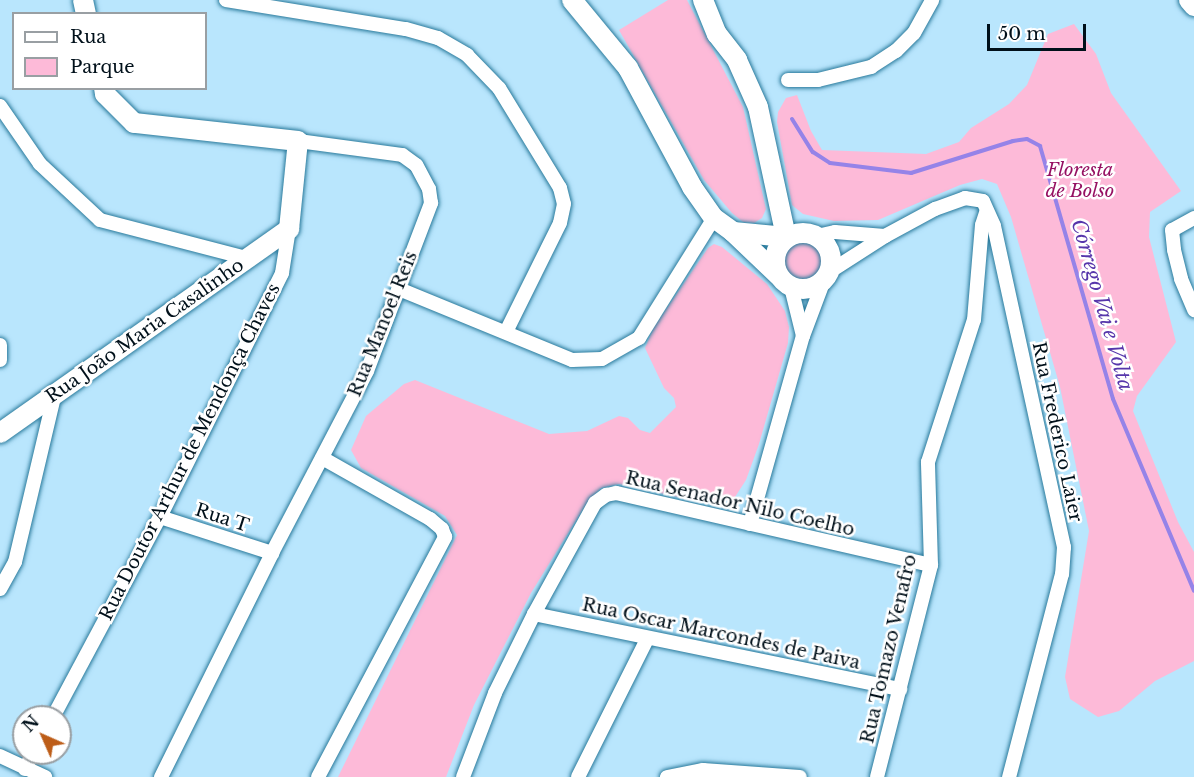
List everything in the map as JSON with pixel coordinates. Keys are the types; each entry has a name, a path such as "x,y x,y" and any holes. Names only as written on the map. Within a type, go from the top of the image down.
{"street":[{"path":"226,0 406,29 438,38 467,55 500,88 560,188 564,204 560,223 506,332"},
{"path":"572,0 628,68 692,186 714,218 733,232 784,281 809,289 885,236 935,209 965,198 982,201 986,213"},
{"path":"703,0 717,34 737,60 758,107 781,210 801,235 824,241 831,256 827,276 803,336 750,524"},
{"path":"788,80 826,78 871,67 896,51 914,33 932,0"},
{"path":"1189,0 1194,6"},
{"name":"Rua Manoel Reis","path":"104,90 105,94 134,123 402,155 416,165 429,189 431,203 367,371 272,553 161,777"},
{"path":"0,106 40,164 100,220 250,259"},
{"name":"Rua Doutor Arthur de Mendonça Chaves","path":"58,705 160,517 282,273 298,141"},
{"name":"Rua Frederico Laier","path":"986,213 994,226 1064,547 1062,574 1009,777"},
{"name":"Rua Tomazo Venafro","path":"877,777 931,565 928,462 974,320 982,225 986,213"},
{"path":"399,289 572,360 602,359 639,338 714,218"},
{"path":"1194,218 1172,230 1181,279 1194,310"},
{"name":"Rua João Maria Casalinho","path":"0,433 289,230"},
{"path":"733,232 801,235 835,232 885,236"},
{"path":"801,235 776,251 775,267 784,281 803,336"},
{"path":"0,345 0,360"},
{"path":"0,589 15,562 54,393"},
{"path":"318,777 445,537 442,529 430,519 322,458"},
{"name":"Rua Senador Nilo Coelho","path":"463,777 495,693 534,614 595,503 606,495 616,493 931,565"},
{"name":"Rua T","path":"160,517 272,553"},
{"name":"Rua Oscar Marcondes de Paiva","path":"534,614 647,639 900,689"},
{"path":"578,777 647,639"},
{"path":"0,756 45,777"},
{"path":"24,769 26,765"},
{"path":"667,777 703,770 800,777"}],"green space":[{"path":"668,0 687,0 743,107 766,209 762,218 754,223 743,222 732,213 704,180 619,30"},
{"name":"Floresta de Bolso","path":"1074,24 1096,54 1111,93 1181,191 1150,212 1149,237 1176,342 1137,396 1133,411 1178,522 1194,552 1194,661 1155,681 1119,711 1098,717 1070,699 1065,677 1089,531 1060,387 1011,217 997,184 982,179 960,185 878,220 834,221 803,214 792,205 777,122 778,112 786,98 797,95 811,131 822,150 926,154 959,142 971,128 1009,104 1027,85 1048,34"},
{"path":"803,240 818,246 824,261 818,276 803,282 788,276 782,261 788,246"},
{"path":"714,244 722,247 767,284 785,311 789,327 788,343 759,444 746,480 735,497 720,503 687,499 619,484 601,488 588,501 531,593 474,705 446,777 338,777 457,535 445,516 361,468 351,450 366,416 404,384 415,380 549,434 587,431 619,416 628,418 640,430 650,433 676,407 674,398 664,388 645,348 654,327 708,248"}],"waterway":[{"name":"Córrego Vai e Volta","path":"792,119 813,152 830,163 911,173 1013,141 1027,139 1040,146 1113,399 1194,591"}]}
